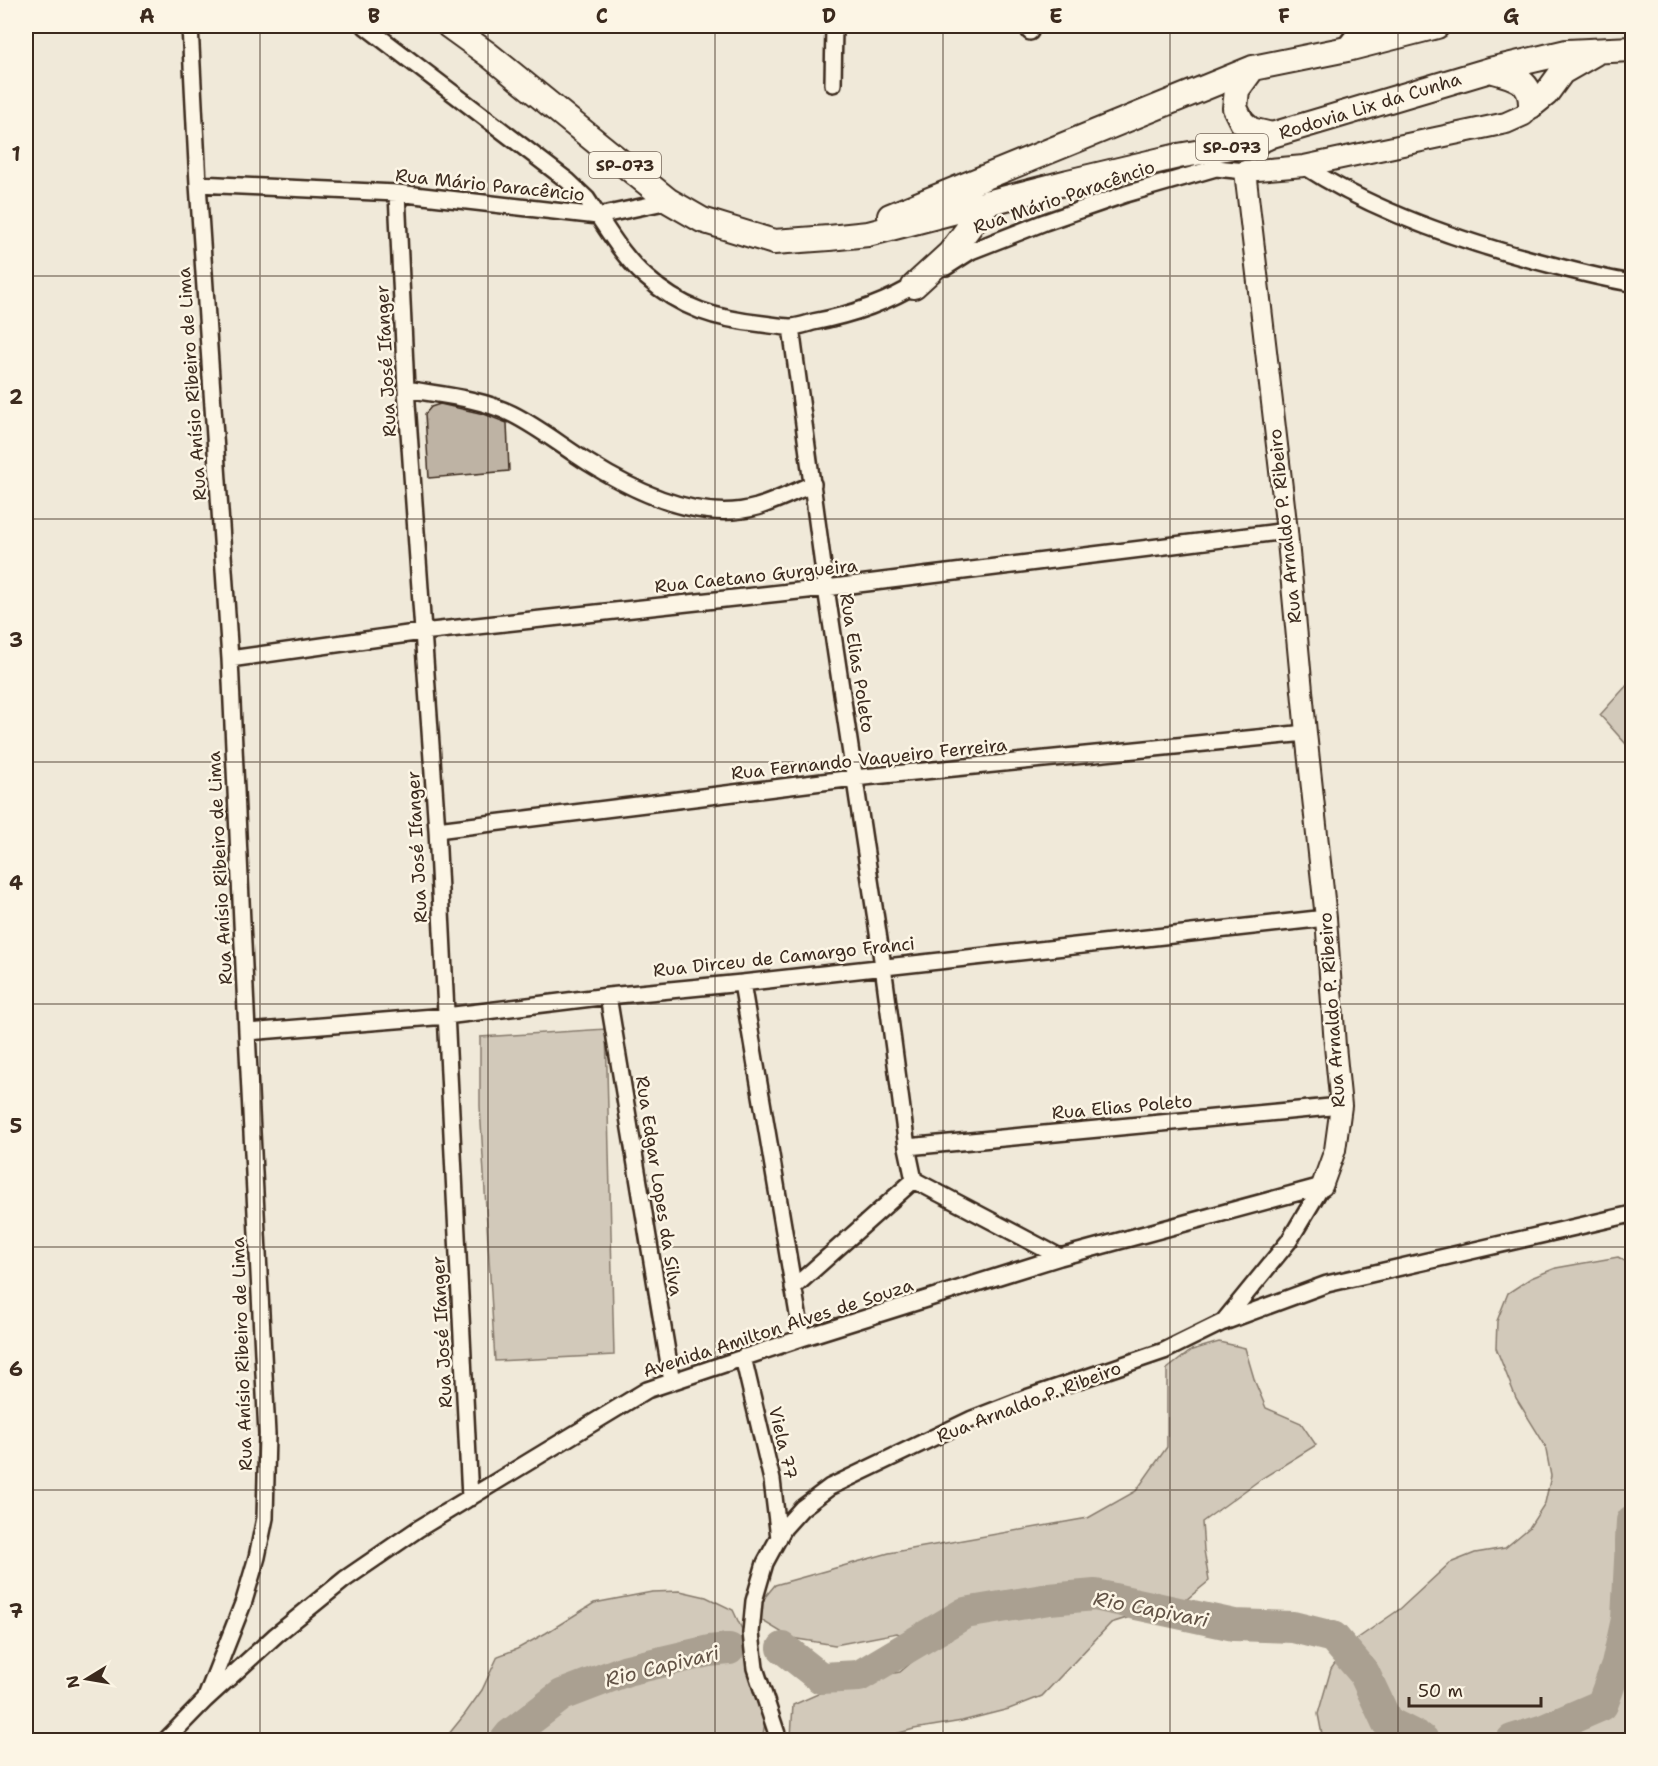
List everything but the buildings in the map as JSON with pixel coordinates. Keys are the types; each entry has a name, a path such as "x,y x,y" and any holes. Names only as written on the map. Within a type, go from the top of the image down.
{"main road":[{"name":"Rodovia Lix da Cunha","path":"449,26 489,55 669,201 702,220 774,242 868,234 1178,156 1255,143 1272,135 1490,70 1567,52 1632,49"},
{"path":"1347,49 1365,26"},
{"name":"Rodovia Lix da Cunha","path":"829,238 866,227 1252,68 1347,49 1437,26"},
{"path":"1531,106 1546,94 1562,72 1598,51"},
{"path":"1252,68 1237,90 1235,108 1242,122 1251,130 1272,135"},
{"path":"1490,70 1510,75 1526,85 1531,94 1531,106"},
{"path":"914,286 950,253 988,202"}],"street":[{"name":"Rua Anísio Ribeiro de Lima","path":"190,26 198,184 230,659 267,1434 265,1518 257,1557 244,1601 205,1700"},
{"path":"365,26 568,181 587,199 598,216 669,201"},
{"path":"833,84 834,26"},
{"path":"1245,171 1305,166 1506,123 1524,115 1531,106"},
{"path":"1305,166 1352,194 1409,219 1511,255 1632,283"},
{"name":"Rua Mário Paracêncio","path":"198,184 397,194 598,216 624,253 645,277 672,297 699,312 735,321 791,327 827,320 895,297 970,251 1126,194 1216,168 1245,171"},
{"name":"Rua Arnaldo P. Ribeiro","path":"779,1740 754,1668 751,1633 754,1602 765,1563 784,1528 802,1508 830,1487 972,1419 1164,1351 1223,1322 1289,1241 1322,1186 1335,1150 1341,1106 1326,918 1287,531 1245,171"},
{"name":"Rua José Ifanger","path":"397,194 406,389 437,830 470,1498"},
{"name":"Rua Elias Poleto","path":"791,327 826,588 883,966 907,1148 914,1180"},
{"path":"406,389 479,402 510,412 540,428 590,464 646,493 693,509 727,512 757,507 813,484"},
{"name":"Rua Caetano Gurgueira","path":"230,659 422,633 826,588 1287,531"},
{"name":"Rua Fernando Vaqueiro Ferreira","path":"437,830 855,778 1306,734"},
{"name":"Rua Dirceu de Camargo Franci","path":"247,1032 446,1016 608,996 1326,918"},
{"path":"742,983 802,1338"},
{"name":"Rua Edgar Lopes da Silva","path":"608,996 672,1382"},
{"name":"Rua Elias Poleto","path":"907,1148 1341,1106"},
{"path":"793,1288 914,1180 1060,1257"},
{"name":"Avenida Amilton Alves de Souza","path":"166,1740 205,1700 276,1635 345,1579 418,1529 647,1390 802,1338 1060,1257 1322,1186"},
{"path":"1223,1322 1327,1284 1632,1214"},
{"name":"Viela 77","path":"743,1358 772,1480 778,1538"}],"shaded area":[{"path":"1632,652 1632,745 1626,744 1600,715 1628,684"},
{"path":"606,1029 614,1355 495,1361 480,1106 480,1037"},
{"path":"1618,1257 1632,1265 1632,1740 1323,1740 1318,1714 1331,1669 1348,1645 1400,1609 1450,1563 1475,1553 1505,1548 1529,1528 1545,1503 1551,1476 1545,1445 1516,1398 1496,1348 1497,1321 1508,1293 1531,1278 1556,1268"},
{"path":"1219,1342 1245,1348 1266,1408 1301,1423 1316,1445 1261,1479 1202,1522 1209,1581 1187,1599 1111,1623 1042,1696 1009,1709 873,1740 794,1740 791,1737 793,1705 845,1682 900,1672 927,1649 897,1633 835,1645 791,1638 751,1614 775,1585 889,1553 1088,1518 1136,1491 1167,1447 1167,1369 1192,1350"},
{"path":"680,1591 706,1597 733,1610 745,1636 766,1717 762,1740 444,1740 482,1690 498,1656 517,1649 546,1633 594,1603 652,1592"}],"waterway":[{"name":"Rio Capivari","path":"1512,1740 1544,1730 1602,1705 1617,1665 1627,1619 1632,1521"},
{"name":"Rio Capivari","path":"783,1648 821,1678 859,1676 965,1613 1049,1599 1095,1595 1234,1625 1293,1627 1333,1637 1364,1673 1387,1722 1423,1740"},
{"name":"Rio Capivari","path":"506,1740 562,1695 627,1670 709,1651 729,1649"}]}
